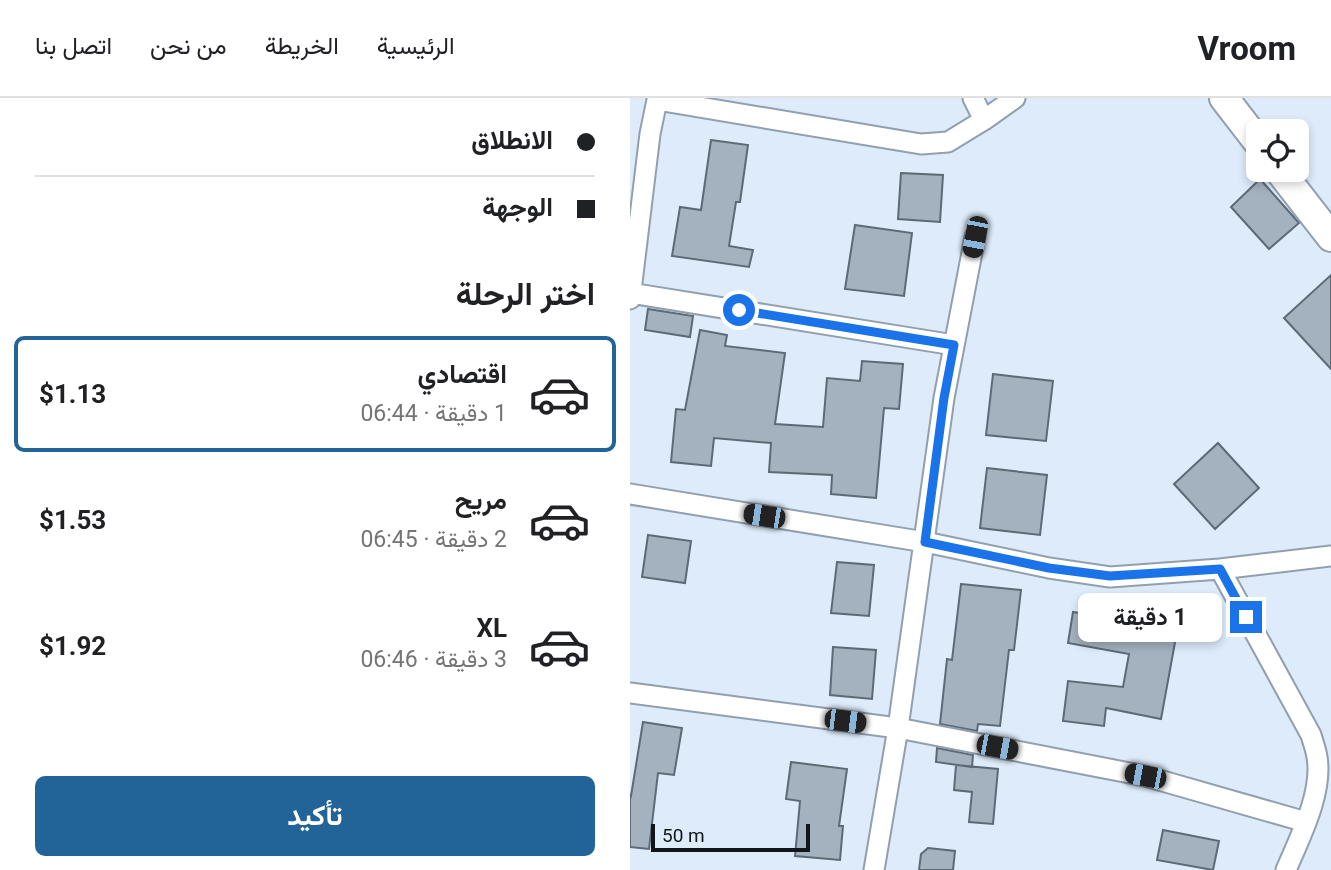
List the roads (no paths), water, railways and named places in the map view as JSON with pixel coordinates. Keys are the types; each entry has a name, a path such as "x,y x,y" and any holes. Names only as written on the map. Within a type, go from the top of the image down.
{"street":[{"path":"973,98 984,120"},
{"path":"630,299 650,134 657,100 921,144 948,142 1015,98"},
{"path":"1224,98 1246,126"},
{"path":"1288,182 1331,237"},
{"path":"874,870 898,728 944,398 975,237"},
{"path":"630,293 954,345"},
{"path":"630,494 925,542 1049,568 1110,576 1220,569 1331,556"},
{"path":"1220,569 1311,736 1318,758 1317,783 1306,822 1286,870"},
{"path":"630,693 898,728 1145,776 1306,822"}]}
